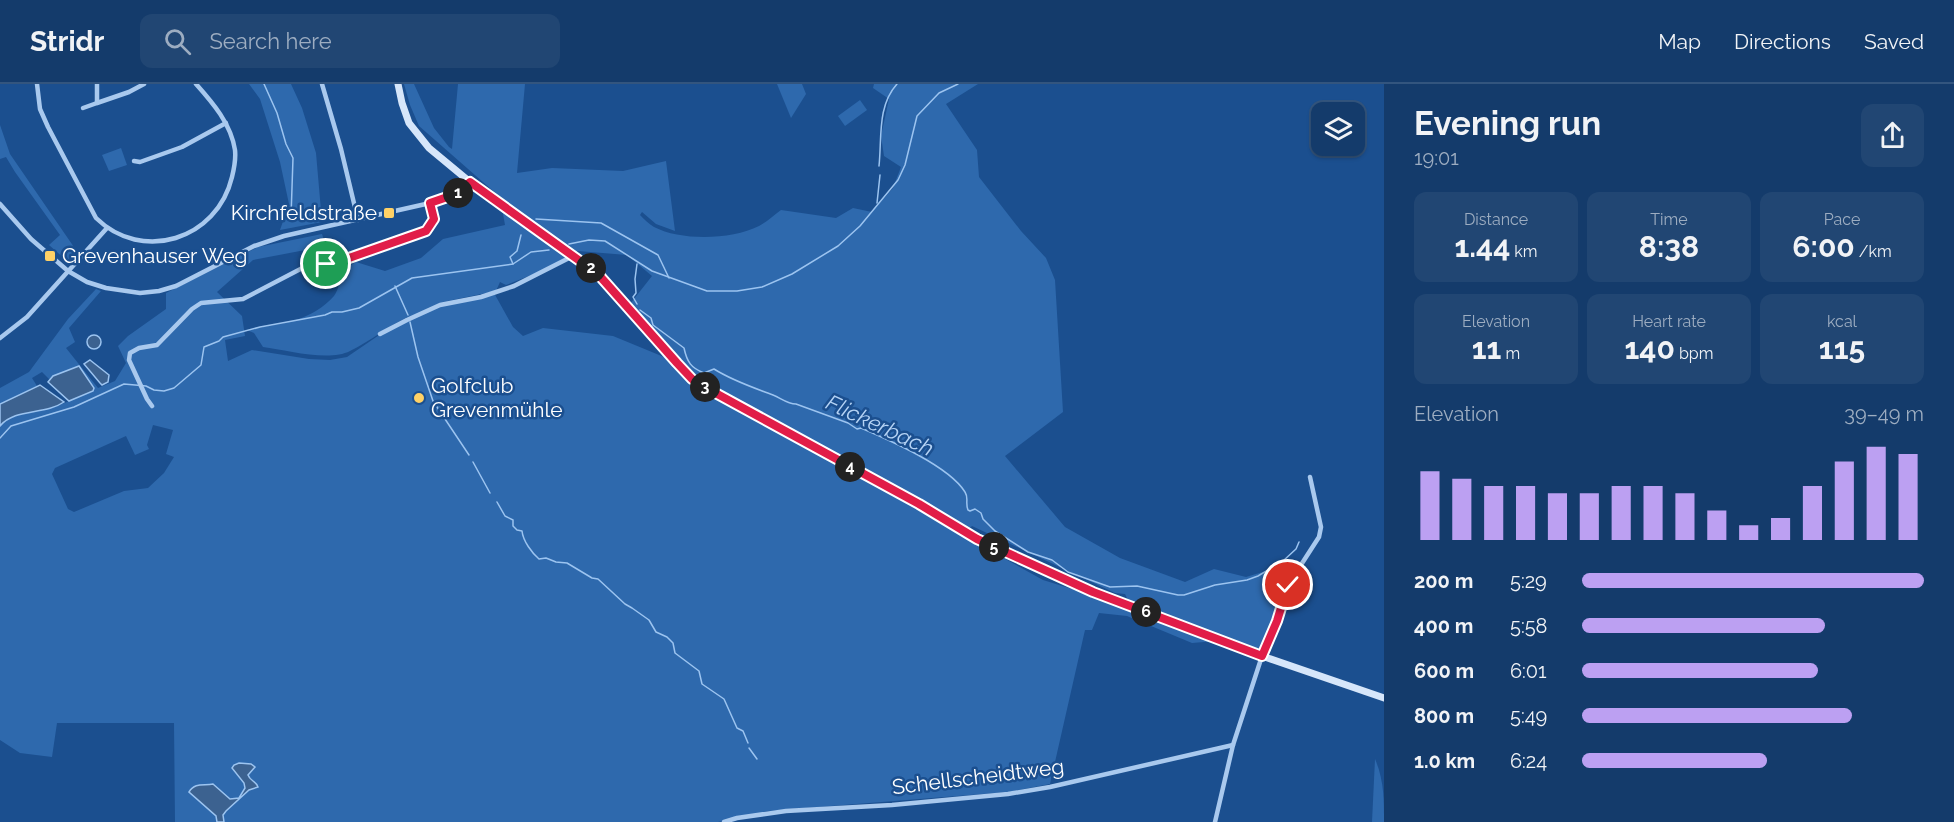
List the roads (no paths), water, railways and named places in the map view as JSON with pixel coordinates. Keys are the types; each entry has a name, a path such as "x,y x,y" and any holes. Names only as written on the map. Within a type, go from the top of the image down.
{"main road":[{"path":"398,84 402,103 415,131 429,148 470,182 589,267 606,282 692,379 759,418 919,504 977,539 1044,571 1262,656 1384,698"}],"street":[{"path":"37,84 40,109 96,218 106,228 127,238 150,243 174,240 193,231 222,203 229,189 234,171 235,151 226,123 213,102 196,84"},
{"path":"97,84 97,103"},
{"path":"83,108 129,92 144,84"},
{"path":"322,84 358,220"},
{"path":"134,161 140,162 182,147 226,123"},
{"path":"0,204 31,239 68,271 87,282 106,288 140,293 176,286 254,246 292,234 430,203 456,194 470,182"},
{"path":"152,406 129,360 130,353 139,348 157,345 192,309 201,303 243,299 312,263 334,263 426,231 434,219 430,203"},
{"path":"0,338 27,317 106,228"},
{"path":"380,334 440,305 481,297 514,286 573,256"},
{"path":"1215,822 1233,745 1262,656 1277,621 1288,585 1319,537 1321,527 1310,477"},
{"name":"Schellscheidtweg","path":"724,822 786,811 892,805 1008,794 1050,787 1233,745"}],"waterway":[{"path":"264,84 293,158 291,217"},
{"path":"879,166 883,112 897,84"},
{"path":"569,244 589,240 605,241 652,271 707,291 737,291 762,287 792,274 838,246 860,226 898,180 905,165 917,116 939,93 958,84"},
{"path":"877,203 880,175"},
{"path":"536,219 601,223 658,255 669,278"},
{"path":"513,264 510,257 517,251 521,235"},
{"path":"0,438 11,426 74,407 124,384 146,386 164,391 174,388 201,365 204,347 223,337 260,327 359,308 412,278 513,264 531,252 549,250"},
{"name":"Flickerbach","path":"637,264 636,293 633,297 637,304"},
{"path":"395,286 408,315"},
{"name":"Flickerbach","path":"640,310 651,318 653,325 684,348 688,361 696,369 704,373 714,369 787,402 848,423 857,429 861,428 918,455 957,482 966,494 968,510 975,509 981,513 983,519 995,531 1028,552 1052,560 1068,572 1110,587 1137,586 1184,595 1215,585 1258,576 1283,561 1296,549 1299,542"},
{"path":"410,322 418,357 433,401 469,455"},
{"path":"473,462 490,493"},
{"path":"497,502 505,516 513,520 513,526 522,531 528,546 539,559 546,558 567,563 592,578 598,579 625,604 649,620 656,632 667,637 673,643 675,653 699,671 702,684 724,699 737,728 743,731 748,743"},
{"path":"749,748 757,759"}],"place":[{"name":"Kirchfeldstraße","path":"389,213"},
{"name":"Grevenhauser Weg","path":"50,256"},
{"name":"Golfclub Grevenmühle","path":"419,398"}]}
